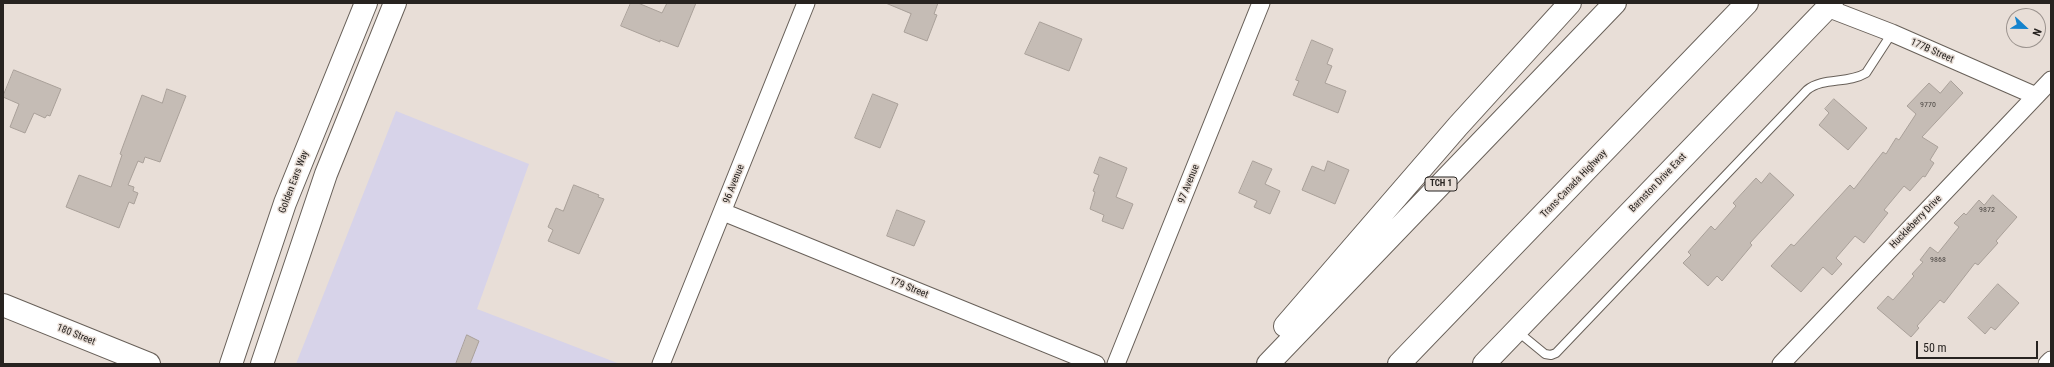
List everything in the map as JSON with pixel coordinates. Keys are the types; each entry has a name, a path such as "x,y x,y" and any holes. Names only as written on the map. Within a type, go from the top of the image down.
{"main road":[{"name":"Golden Ears Way","path":"231,364 285,203 366,3"},
{"path":"262,364 326,174 395,3"},
{"path":"1252,364 1458,126 1570,3"},
{"name":"TCH 1","path":"1268,364 1615,3"},
{"name":"Trans-Canada Highway","path":"1399,364 1711,43 1747,3"},
{"path":"1711,43 1758,3"},
{"name":"Barnston Drive East","path":"1484,364 1830,6"},
{"name":"180 Street","path":"3,305 149,364"}],"street":[{"name":"96 Avenue","path":"661,364 806,3"},
{"name":"97 Avenue","path":"1116,364 1261,3"},
{"name":"177B Street","path":"1830,6 2036,96"},
{"name":"Huckleberry Drive","path":"1781,364 2051,80"},
{"name":"179 Street","path":"723,212 1096,364"},
{"path":"2047,364 2051,360"}],"lane":[{"path":"1516,330 1545,354 1551,355 1556,353 1807,90 1819,84 1852,78 1866,72 1892,33"}],"shaded area":[{"path":"396,111 529,164 477,309 620,364 296,364"}],"building":[{"path":"631,3 638,3 662,13 667,3 696,3 678,47 660,40 660,42 621,26"},
{"path":"886,3 938,3 934,14 937,15 927,41 904,32 911,14"},
{"path":"1040,22 1082,39 1069,71 1025,54"},
{"path":"1312,40 1333,49 1327,64 1332,66 1325,83 1346,91 1338,113 1293,95 1299,81 1296,80"},
{"path":"14,70 61,89 50,116 47,115 45,118 34,113 25,133 10,127 19,104 3,97"},
{"path":"1951,81 1963,93 1922,137 1938,147 1930,160 1934,163 1925,177 1923,176 1910,191 1904,186 1884,210 1888,213 1864,243 1855,236 1836,258 1842,264 1832,275 1823,267 1801,292 1771,266 1791,244 1794,246 1850,185 1854,189 1883,152 1886,154 1896,138 1899,140 1916,114 1907,106 1929,83 1940,93"},
{"path":"167,89 186,96 160,162 145,157 143,163 138,161 128,185 134,187 133,191 138,193 134,204 129,202 119,228 66,207 79,175 111,187 122,155 120,154 142,95 162,103"},
{"path":"873,94 898,104 880,148 855,138"},
{"path":"1834,99 1867,128 1848,150 1819,125 1829,113 1825,109"},
{"path":"1100,157 1127,168 1116,197 1133,204 1123,229 1102,221 1104,215 1090,209 1095,192 1093,191 1099,175 1094,173"},
{"path":"1253,161 1272,169 1265,184 1280,191 1270,214 1254,207 1257,201 1239,193"},
{"path":"1328,161 1349,170 1335,204 1302,190 1312,166 1324,171"},
{"path":"1770,173 1794,195 1750,243 1752,245 1722,281 1717,276 1708,286 1683,263 1691,255 1688,252 1711,226 1715,230 1736,206 1733,203 1756,178 1761,183"},
{"path":"574,185 599,195 598,197 604,199 579,254 548,241 553,230 548,227 556,208 563,211"},
{"path":"1993,195 2017,217 1996,241 1998,243 1978,265 1975,263 1944,303 1940,300 1917,326 1919,328 1911,337 1877,308 1888,296 1893,300 1914,276 1912,274 1923,262 1920,260 1930,247 1938,253 1959,227 1954,223 1964,213 1966,215 1979,200 1984,205"},
{"path":"897,210 925,221 914,246 887,236"},
{"path":"1998,284 2019,303 1995,330 1991,327 1985,334 1968,318"},
{"path":"467,335 479,341 470,364 456,364"}]}
